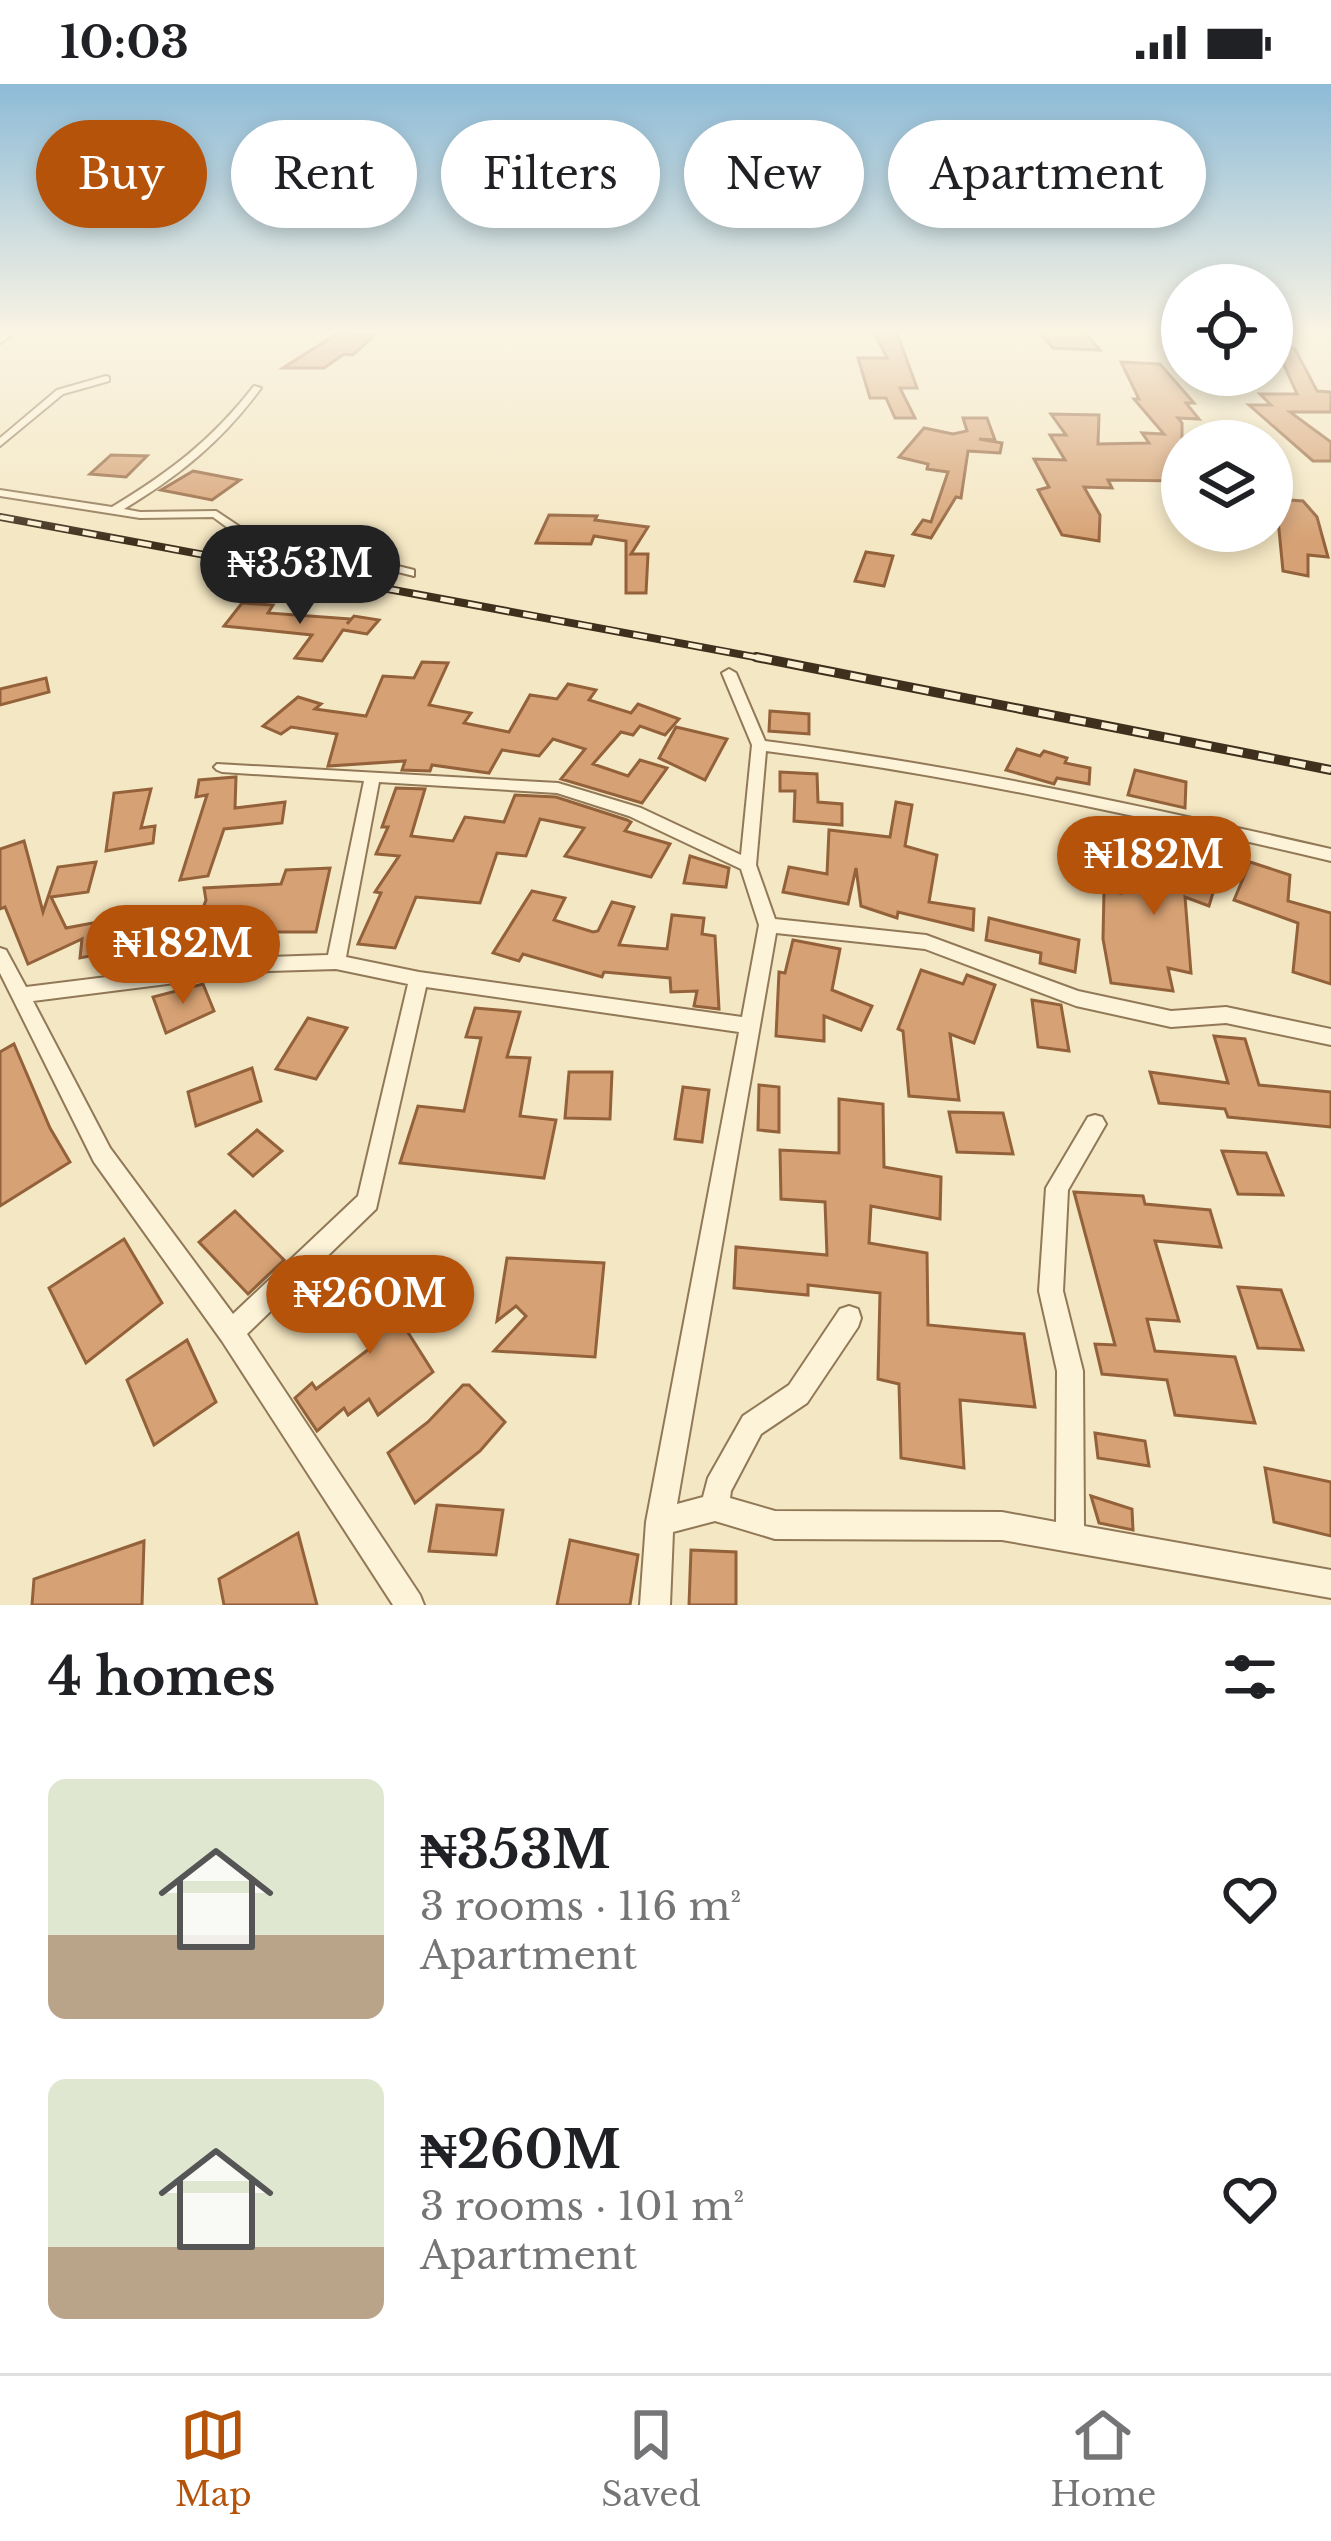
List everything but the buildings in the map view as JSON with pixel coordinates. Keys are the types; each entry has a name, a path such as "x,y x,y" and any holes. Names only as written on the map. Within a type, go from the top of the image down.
{"street":[{"path":"0,442 49,401"},
{"path":"113,511 187,466 220,439 248,401"},
{"path":"0,493 113,511 216,514 236,529 410,573"},
{"path":"655,1605 661,1522 768,925 748,865 759,745 728,674"},
{"path":"759,745 877,760 1087,800 1331,855"},
{"path":"223,767 558,788 635,812 748,865"},
{"path":"336,962 372,777"},
{"path":"768,925 926,942 1076,998 1171,1019 1226,1015 1331,1037"},
{"path":"0,955 102,1155 231,1332 410,1605"},
{"path":"23,995 171,975 336,962 419,979 749,1026"},
{"path":"231,1332 368,1202 419,979"},
{"path":"1070,1537 1070,1371 1051,1291 1057,1188 1094,1124"},
{"path":"715,1507 718,1488 752,1425 798,1394 850,1318"},
{"path":"661,1522 715,1507 775,1525 1002,1526 1331,1584"}],"railway":[{"path":"0,517 771,660"},
{"path":"756,657 1331,770"}]}
